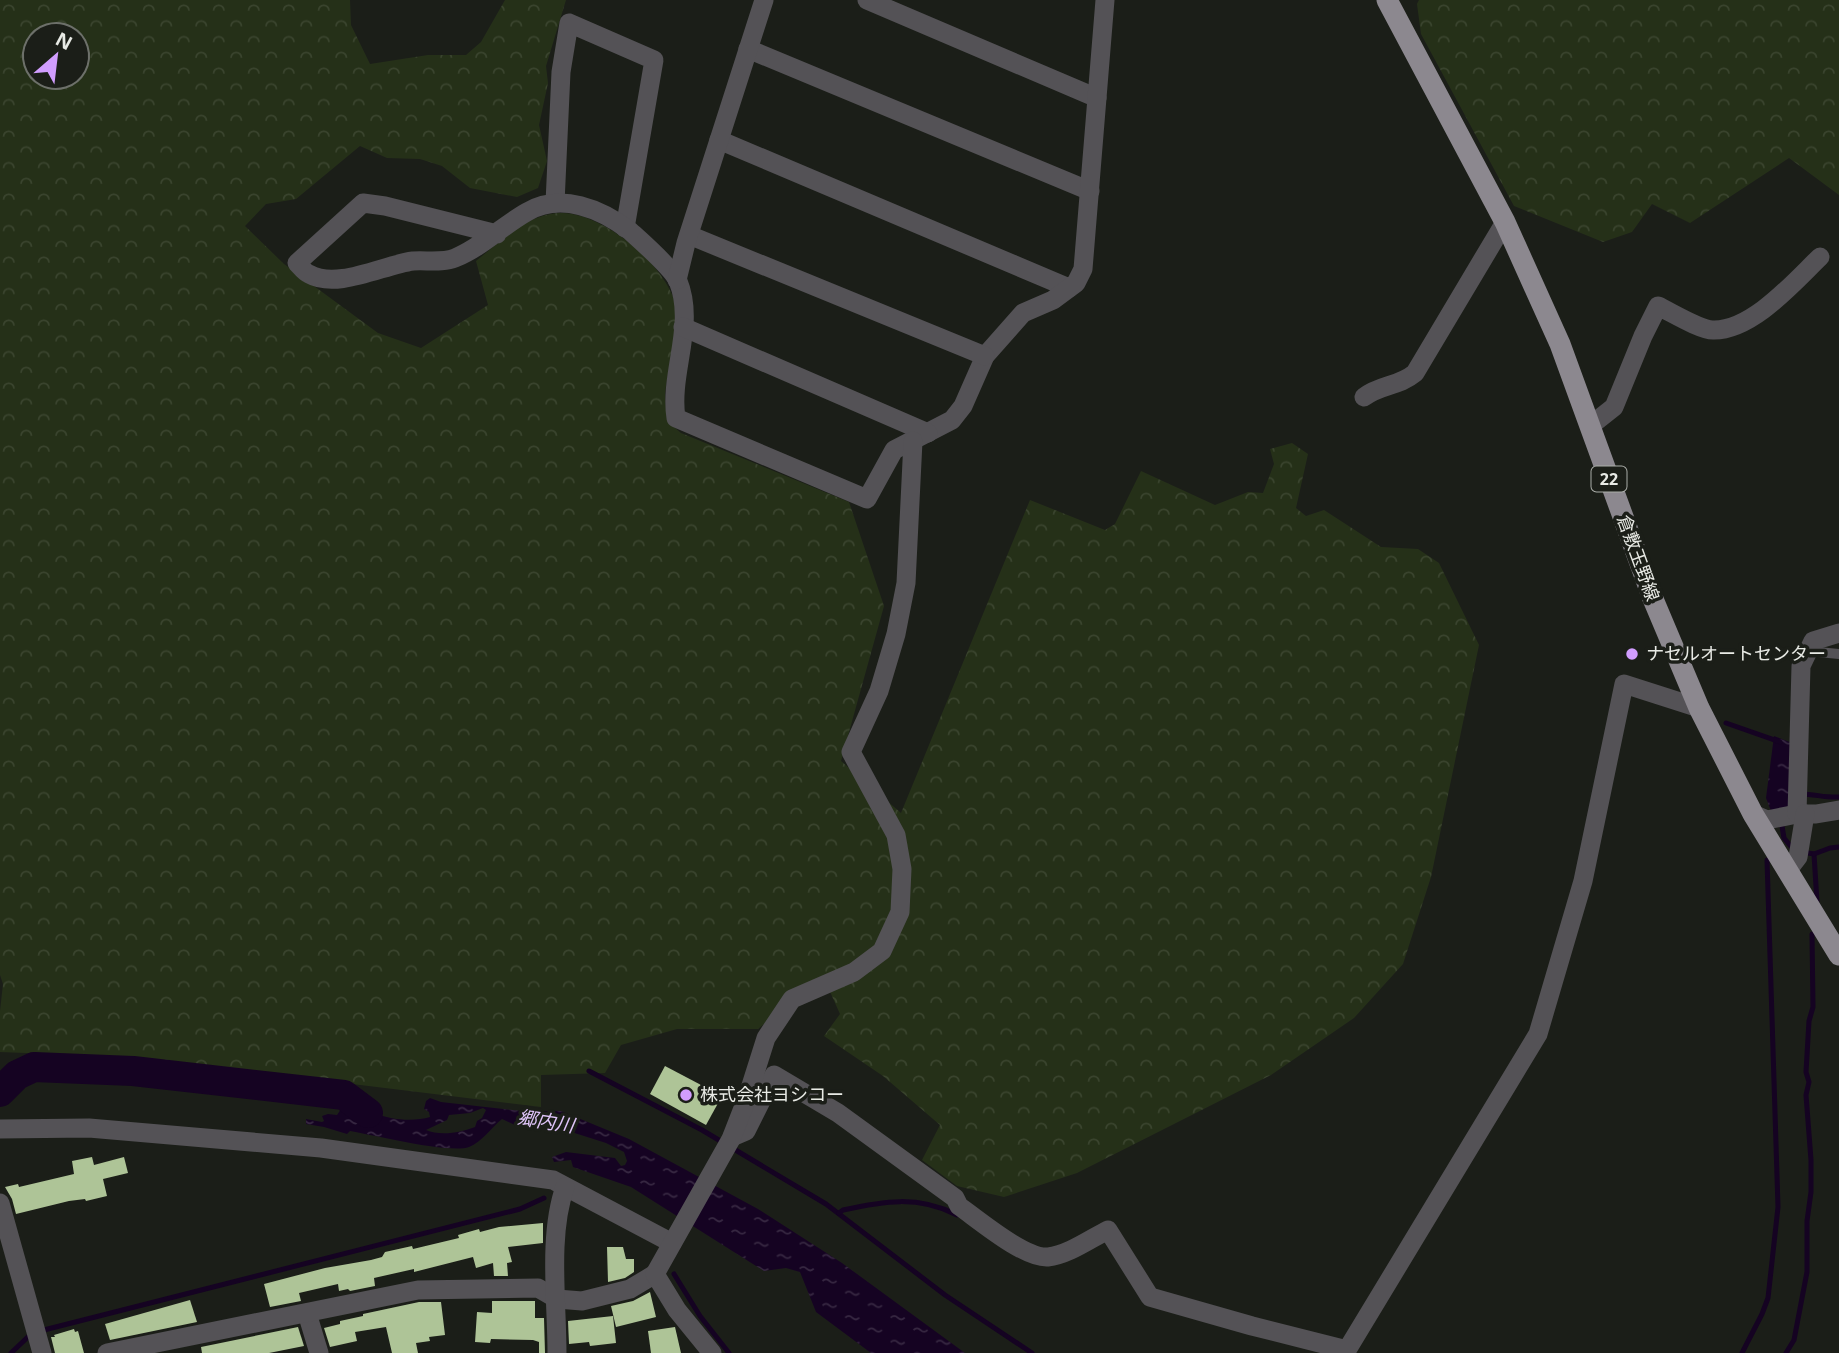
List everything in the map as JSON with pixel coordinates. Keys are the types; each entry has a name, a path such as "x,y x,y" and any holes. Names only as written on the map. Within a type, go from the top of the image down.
{"main road":[{"name":"倉敷玉野線","path":"1387,0 1505,222 1560,344 1653,599 1699,708 1787,809 1795,857 1839,954"}],"street":[{"path":"764,0 677,280 685,316 673,401 676,418 867,499 894,450 951,420 963,406 985,356 1023,313 1053,300 1076,283 1083,269 1105,0"},
{"path":"867,0 1097,98"},
{"path":"555,202 561,72 569,23 654,60 625,228"},
{"path":"748,49 1090,191"},
{"path":"719,140 1069,288"},
{"path":"496,234 385,206 363,204 297,263 307,274 322,278 351,277 412,261 453,259 496,234 528,211 555,202 583,205 615,220 645,243 677,280"},
{"path":"1364,397 1375,389 1402,383 1415,373 1505,222"},
{"path":"689,235 985,356"},
{"path":"1590,426 1614,407 1658,306 1711,331 1730,328 1762,310 1820,257"},
{"path":"683,327 920,437"},
{"path":"107,1353 187,1346 307,1314 418,1290 538,1288 557,1299 582,1301 631,1289 655,1274 726,1148 747,1098 766,1038 792,999 854,972 882,951 900,912 902,869 896,835 851,752 879,691 896,634 906,583 920,437"},
{"path":"1795,857 1787,809 1801,666 1813,641 1839,633"},
{"path":"726,1148 746,1131 774,1075 859,1127 955,1198 959,1206 1026,1251 1039,1256 1057,1255 1108,1230 1150,1297 1347,1350 1538,1034 1583,881 1624,684 1699,708"},
{"path":"1787,809 1839,810"},
{"path":"0,1129 89,1128 321,1148 552,1180 674,1241"},
{"path":"557,1353 556,1230 558,1206 565,1187"},
{"path":"0,1203 39,1338"},
{"path":"655,1274 677,1310 712,1353"},
{"path":"307,1314 319,1353"}],"lane":[{"path":"1807,651 1839,654"}],"green space":[{"path":"0,0 350,0 351,25 370,64 428,55 466,55 481,42 505,0 566,0 546,66 548,83 539,125 547,161 538,188 517,197 470,188 442,166 420,159 387,158 360,146 296,199 266,204 245,226 284,264 378,333 421,348 488,305 476,261 534,219 558,213 576,215 616,233 635,248 652,264 675,301 678,328 665,394 667,421 681,433 849,502 884,606 841,761 901,813 1030,500 1105,530 1115,524 1141,471 1215,505 1248,492 1263,493 1274,464 1270,449 1292,443 1308,454 1296,508 1306,516 1324,510 1381,547 1418,549 1439,563 1479,645 1431,877 1403,964 1354,1018 1271,1075 1077,1173 1004,1197 957,1186 922,1160 940,1125 883,1076 824,1036 840,1014 823,976 758,1029 677,1029 621,1045 605,1073 541,1075 541,1107 132,1057 0,1052 3,984 0,975"},
{"path":"1419,0 1839,0 1839,195 1789,158 1690,223 1652,204 1632,232 1603,242 1514,206 1421,34 1417,4"}],"water":[{"path":"1774,736 1792,743 1790,806 1771,811 1766,798"},
{"path":"334,1093 353,1094 367,1109 376,1114 410,1120 430,1117 429,1112 424,1109 430,1098 441,1102 522,1111 561,1111 629,1139 758,1209 842,1263 965,1353 871,1353 816,1312 800,1272 786,1268 764,1271 631,1187 573,1167 571,1160 554,1162 552,1157 566,1152 615,1158 621,1166 625,1165 627,1161 624,1152 606,1143 562,1129 515,1125 502,1119 478,1142 459,1148 429,1146 350,1131 347,1134 306,1124 306,1119 322,1122 322,1116 337,1115 343,1106","holes":["483,1108 486,1110 475,1127 444,1133 426,1130 447,1120 449,1115 470,1113"]}],"building":[{"name":"株式会社ヨシコー","path":"665,1066 722,1096 706,1125 650,1094"},
{"path":"92,1157 94,1165 124,1157 128,1173 103,1179 107,1196 86,1201 69,1201 16,1214 5,1187 18,1184 19,1187 74,1174 72,1161"},
{"path":"543,1223 543,1243 508,1247 512,1262 507,1263 508,1276 494,1276 493,1263 476,1268 473,1257 414,1272 414,1269 374,1278 375,1286 339,1291 338,1284 299,1293 301,1301 270,1307 264,1284 325,1268 371,1260 382,1257 385,1252 412,1246 413,1249 459,1238 458,1235 479,1229 480,1232 499,1227"},
{"path":"607,1247 623,1247 626,1259 634,1259 634,1272 625,1278 608,1282"},
{"path":"650,1292 656,1317 616,1327 611,1306 633,1301"},
{"path":"190,1300 197,1322 110,1340 105,1324"},
{"path":"492,1301 535,1301 535,1318 544,1318 545,1353 539,1353 539,1342 533,1340 491,1339 490,1343 475,1342 477,1312 492,1313"},
{"path":"419,1302 441,1302 445,1335 429,1337 430,1341 416,1343 418,1353 392,1353 386,1327 355,1332 357,1341 330,1347 324,1328 363,1314"},
{"path":"613,1316 616,1343 590,1346 589,1342 569,1344 568,1321"},
{"path":"298,1327 304,1346 269,1353 202,1353 201,1347"},
{"path":"675,1327 681,1353 651,1353 648,1331"},
{"path":"74,1329 75,1332 78,1331 84,1353 55,1353 51,1337"}],"waterway":[{"path":"1726,723 1780,742"},
{"path":"1801,794 1839,797"},
{"path":"1781,820 1784,838 1793,849"},
{"path":"1814,854 1839,847"},
{"path":"1802,852 1814,854 1817,902"},
{"path":"1742,1353 1768,1298 1778,1207 1767,860"},
{"path":"1786,1353 1794,1340 1807,1272 1811,1160 1806,1095 1809,1082 1806,1072 1809,1021 1813,1007 1812,934"},
{"name":"郷内川","path":"0,1092 17,1075 34,1067 133,1071 344,1095 368,1113"},
{"path":"589,1071 702,1130 826,1204 945,1295 1032,1353"},
{"path":"40,1331 520,1209 544,1198"},
{"path":"839,1213 886,1202 914,1202 957,1215"},
{"path":"674,1274 700,1316 729,1353"},
{"path":"11,1353 31,1334"}],"place":[{"name":"ナセルオートセンター","path":"1632,654"},
{"name":"株式会社ヨシコー","path":"686,1095"}]}
